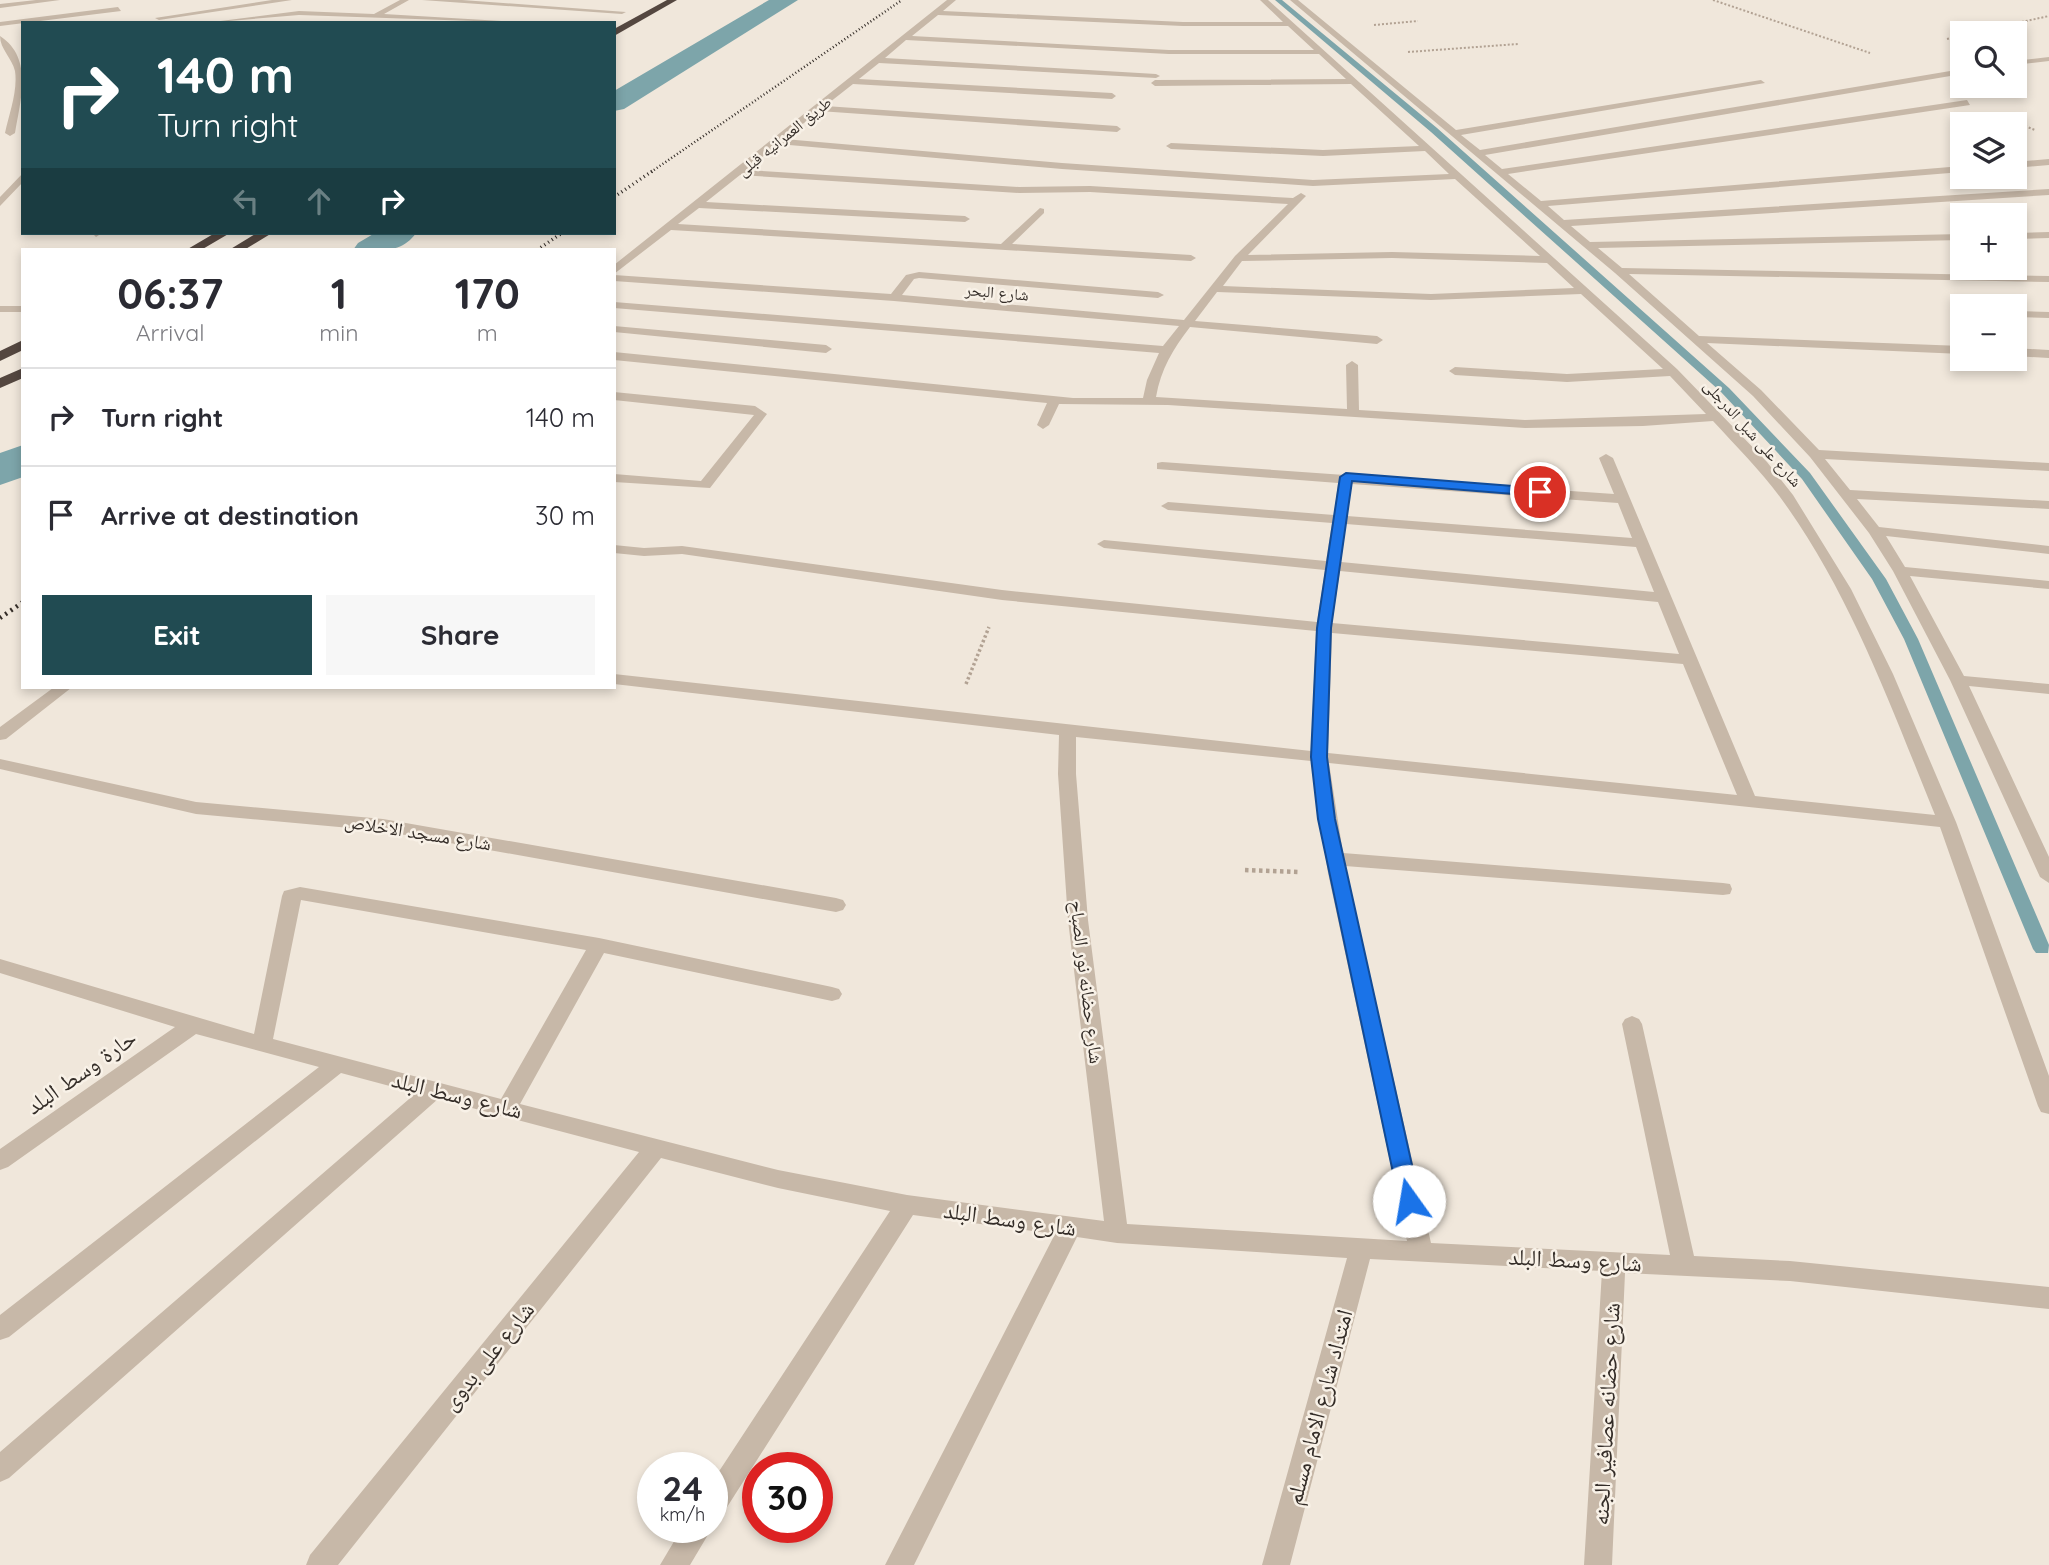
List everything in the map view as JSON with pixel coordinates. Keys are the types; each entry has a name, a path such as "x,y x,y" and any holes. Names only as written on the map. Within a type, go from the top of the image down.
{"highway":[{"path":"616,32 673,0"},
{"path":"606,21 634,6"},
{"path":"196,248 219,235"},
{"path":"239,248 262,235"},
{"path":"0,357 20,346"},
{"path":"0,384 21,373"}],"street":[{"path":"0,6 56,0"},
{"path":"159,18 287,0 305,6 303,21"},
{"path":"376,16 405,0"},
{"path":"426,0 622,12"},
{"name":"طريق العمرانيه قبلى","path":"616,269 952,0"},
{"name":"شارع على شبل الدرجلى","path":"1264,0 1673,372 1718,417 1788,498 1831,565 1885,674 1947,822 2049,1105"},
{"name":"شارع على شبل الدرجلى","path":"1294,0 1619,271 1757,393 1815,454 1875,531 1900,571 2042,844 2049,877"},
{"path":"305,11 316,5"},
{"path":"479,20 505,5"},
{"path":"24,21 118,9"},
{"path":"226,21 305,11 401,20 496,21"},
{"path":"936,13 1183,24 1293,24"},
{"path":"0,24 21,21"},
{"path":"0,38 18,59 21,72"},
{"path":"905,38 1169,52 1323,52"},
{"path":"9,48 21,46"},
{"path":"2027,62 2049,59"},
{"path":"877,61 1156,80 1355,81"},
{"path":"1479,153 1950,73"},
{"path":"5,133 11,97 21,78"},
{"path":"852,81 1112,96"},
{"path":"1456,133 1761,83"},
{"path":"1794,101 1816,110"},
{"path":"1502,172 1838,120 1967,103"},
{"path":"818,108 1117,129"},
{"path":"1827,115 1838,120"},
{"path":"776,141 1075,167 1313,183 1460,176"},
{"path":"1171,146 1323,153 1429,148"},
{"path":"1323,153 1330,163"},
{"path":"2027,164 2049,162"},
{"path":"1541,204 1950,170"},
{"path":"739,172 1028,190 1090,189 1295,201"},
{"path":"1338,173 1345,183"},
{"path":"1149,401 1153,380 1166,350 1239,258 1313,183"},
{"path":"0,203 17,190"},
{"path":"1562,223 2049,192"},
{"path":"698,205 965,219"},
{"path":"1004,246 1040,211"},
{"path":"670,227 1191,258"},
{"path":"2027,236 2049,235"},
{"path":"1588,245 1950,237"},
{"path":"1239,258 1392,255 1552,260"},
{"path":"1619,271 2049,279"},
{"path":"894,298 911,277 917,275 1158,295"},
{"name":"شارع البحر","path":"616,278 894,298 1377,340"},
{"path":"1215,289 1431,297 1585,292"},
{"path":"616,305 1166,350"},
{"path":"0,309 21,309"},
{"path":"2027,314 2049,315"},
{"path":"616,329 826,349"},
{"path":"1695,339 1950,350"},
{"path":"0,348 20,346"},
{"path":"2027,353 2049,354"},
{"path":"616,356 1054,401 1149,401 1525,424 1643,422 1718,417"},
{"path":"1352,365 1353,415"},
{"path":"1455,371 1567,378 1673,372"},
{"path":"616,396 755,410 761,414 705,485 616,478"},
{"path":"1042,425 1054,401"},
{"path":"1815,454 2049,467"},
{"path":"1606,458 1748,801"},
{"path":"1162,466 1346,477 1623,499"},
{"path":"1346,477 1324,628 1319,757 1326,819 1421,1252"},
{"path":"1848,494 2049,505"},
{"path":"1168,506 1642,543"},
{"path":"1875,531 2049,550"},
{"path":"1104,544 1665,598"},
{"path":"616,549 644,552 682,550 1002,595 1324,628 1690,660"},
{"path":"1900,571 2049,585"},
{"path":"616,679 1068,731 1947,822"},
{"path":"1958,680 2049,689"},
{"path":"0,735 62,689"},
{"name":"شارع حضانه نور الصباح","path":"1068,731 1067,774 1078,920 1117,1233"},
{"name":"شارع مسجد الاخلاص","path":"0,764 196,808 383,825 836,905"},
{"path":"1337,866 1723,889"},
{"path":"262,1044 291,896 295,894 598,945 832,994"},
{"path":"507,1108 598,945"},
{"name":"شارع وسط البلد","path":"0,966 193,1025 434,1090 778,1179 907,1205 1117,1233 1871,1278 2049,1298"},
{"path":"1632,1024 1684,1266"},
{"name":"حارة وسط البلد","path":"0,1161 193,1025"},
{"path":"0,1329 338,1064"},
{"path":"0,1469 434,1090"},
{"name":"شارع على بدوى","path":"320,1565 656,1147"},
{"path":"728,1481 907,1205"},
{"path":"899,1565 1070,1228"},
{"name":"امتداد شارع الامام مسلم","path":"1276,1565 1361,1249"},
{"name":"شارع حضانه عصافير الجنه","path":"1598,1565 1615,1263"},
{"path":"674,1565 688,1543"}],"path":[{"path":"1713,0 1874,55"},
{"path":"2026,21 2049,16"},
{"path":"1363,56 1518,44"},
{"path":"952,717 1002,595"},
{"path":"1245,870 1337,866"}],"waterway":[{"path":"616,102 786,0"},
{"path":"1278,0 1434,130 1725,390 1806,476 1879,579 1911,639 2042,949"},
{"path":"373,248 396,235"},
{"path":"0,472 21,459"}],"railway":[{"path":"651,172 902,0"},
{"path":"616,196 654,170"},
{"path":"540,248 559,235"},
{"path":"0,618 21,603"}],"route":[{"path":"1409,1201 1326,819 1319,757 1324,628 1346,477 1540,492"}]}
